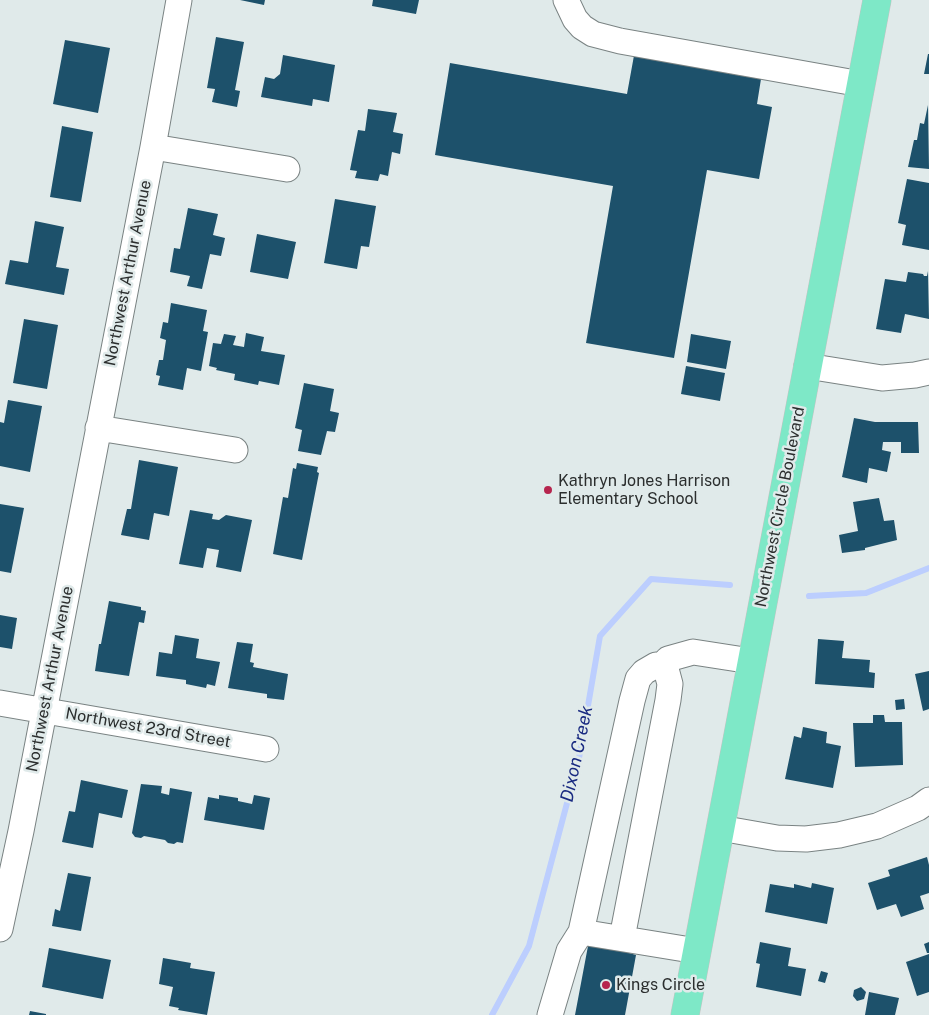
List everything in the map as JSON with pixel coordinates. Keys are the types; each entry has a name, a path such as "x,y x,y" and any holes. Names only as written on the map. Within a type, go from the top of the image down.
{"main road":[{"name":"Northwest Circle Boulevard","path":"685,1015 877,0"}],"street":[{"name":"Northwest Arthur Avenue","path":"0,930 21,831 153,147 179,0"},
{"path":"566,0 575,19 582,27 593,34 620,41 861,84"},
{"path":"153,147 287,169"},
{"path":"807,366 882,378 929,372"},
{"path":"98,428 236,450"},
{"path":"662,666 668,658 692,652 752,661"},
{"path":"550,1015 569,951 581,932 638,680 644,672 656,665 666,668 670,684 622,938"},
{"name":"Northwest 23rd Street","path":"0,703 266,749"},
{"path":"720,828 777,838 806,839 839,835 877,826 918,808 929,800"},
{"path":"581,932 697,951"}],"building":[{"path":"240,0 265,0 264,5"},
{"path":"373,0 419,0 416,14 372,6"},
{"path":"216,37 244,42 235,90 240,91 237,107 212,102 215,89 207,88"},
{"path":"65,40 110,48 98,113 53,104"},
{"path":"635,50 727,66 726,73 761,79 757,104 772,107 759,179 707,170 674,358 586,343 613,186 435,155 450,63 627,94"},
{"path":"928,54 929,74 924,74"},
{"path":"283,55 335,65 329,102 313,99 312,106 261,97 265,77 274,79 280,74"},
{"path":"928,105 929,169 908,167 914,140 917,140 920,123 924,124"},
{"path":"368,109 397,113 393,132 403,134 400,154 392,152 388,176 380,174 378,181 355,178 357,171 350,170 358,130 365,131"},
{"path":"62,126 93,132 81,202 50,197"},
{"path":"907,179 929,183 929,250 902,245 906,225 898,223"},
{"path":"335,199 376,206 369,247 361,246 357,269 324,263"},
{"path":"188,208 218,214 213,235 225,238 221,256 210,254 202,289 187,286 190,276 170,272 174,248 180,249"},
{"path":"35,221 64,227 56,267 69,269 64,295 5,284 10,260 28,263"},
{"path":"257,234 296,242 288,279 250,272"},
{"path":"928,271 929,319 905,314 901,333 876,329 885,279 906,282 908,272 927,276"},
{"path":"171,303 207,310 203,331 208,332 201,371 187,368 183,390 158,385 160,376 156,375 159,360 163,360 166,340 160,338 163,322 168,323"},
{"path":"24,319 58,325 47,389 13,383"},
{"path":"246,333 264,337 261,351 285,355 279,385 259,381 258,385 234,380 235,374 216,370 217,368 209,366 213,343 221,344 224,334 236,336 233,345 244,347"},
{"path":"691,334 731,341 726,369 687,362"},
{"path":"686,366 725,373 720,401 681,394"},
{"path":"304,383 334,389 330,411 339,413 335,432 327,431 321,455 298,451 302,430 295,428"},
{"path":"8,400 42,406 30,472 0,466 0,422 4,423"},
{"path":"854,418 875,422 918,422 919,453 901,453 901,442 883,442 882,450 891,452 887,472 869,468 867,483 842,477"},
{"path":"139,460 178,467 169,516 154,513 149,540 121,535 127,509 131,509"},
{"path":"297,463 318,467 317,472 319,473 302,560 273,554 283,497 288,498 293,468 296,469"},
{"path":"879,498 884,521 894,520 897,540 865,548 865,550 842,553 839,535 858,531 853,502"},
{"path":"0,504 24,508 11,573 0,571"},
{"path":"190,510 213,514 212,519 219,520 226,515 252,520 241,572 216,567 219,550 207,548 203,568 179,564"},
{"path":"109,601 141,607 141,610 146,611 144,623 139,622 129,676 95,671"},
{"path":"0,615 17,618 12,649 0,647"},
{"path":"175,635 199,639 196,658 220,662 215,686 207,684 206,688 186,684 186,680 156,676 159,652 172,654"},
{"path":"818,639 844,641 842,658 870,660 869,672 875,673 874,688 815,684"},
{"path":"237,642 253,644 250,662 254,663 253,667 288,674 284,700 267,698 267,694 228,688"},
{"path":"929,671 929,709 923,711 915,674"},
{"path":"904,699 905,709 896,710 895,700"},
{"path":"873,715 884,715 885,722 902,722 903,765 855,767 853,723 873,723"},
{"path":"803,727 827,732 826,743 841,746 833,788 785,779 794,736 801,738"},
{"path":"81,780 128,790 122,818 99,813 93,848 62,842 69,811 75,812"},
{"path":"141,784 162,786 161,793 169,795 170,788 192,792 183,843 168,843 165,840 144,836 141,838 135,837 132,833"},
{"path":"219,795 238,798 238,801 252,804 254,795 270,798 264,830 204,820 208,797 219,799"},
{"path":"927,857 929,865 929,893 920,896 924,909 901,917 896,904 877,910 868,883 890,876 888,870"},
{"path":"68,873 91,877 81,931 52,926 55,909 60,911"},
{"path":"812,883 834,888 827,924 765,912 770,884 794,888 794,884 811,888"},
{"name":"Kings Circle","path":"604,939 622,951 636,955 625,1015 575,1015 588,946 602,948"},
{"path":"760,942 791,948 788,966 806,969 801,996 756,987 760,964 756,963"},
{"path":"929,942 929,953 927,953 924,944"},
{"path":"49,948 111,960 103,999 42,987"},
{"path":"929,954 929,992 917,996 906,962"},
{"path":"163,958 191,963 190,968 215,972 207,1015 178,1010 179,1008 169,1006 173,987 159,984"},
{"path":"821,971 828,973 825,983 818,981"},
{"path":"861,987 866,992 864,999 857,1001 853,996 854,990"},
{"path":"869,992 899,998 895,1015 865,1015"},
{"path":"30,1011 46,1014 46,1015 29,1015"}],"waterway":[{"name":"Dixon Creek","path":"809,596 866,593 929,568"},
{"name":"Dixon Creek","path":"492,1015 529,946 579,758 600,636 651,579 730,585"}],"place":[{"name":"Kathryn Jones Harrison Elementary School","path":"548,490"},
{"name":"Kings Circle","path":"606,985"}]}
